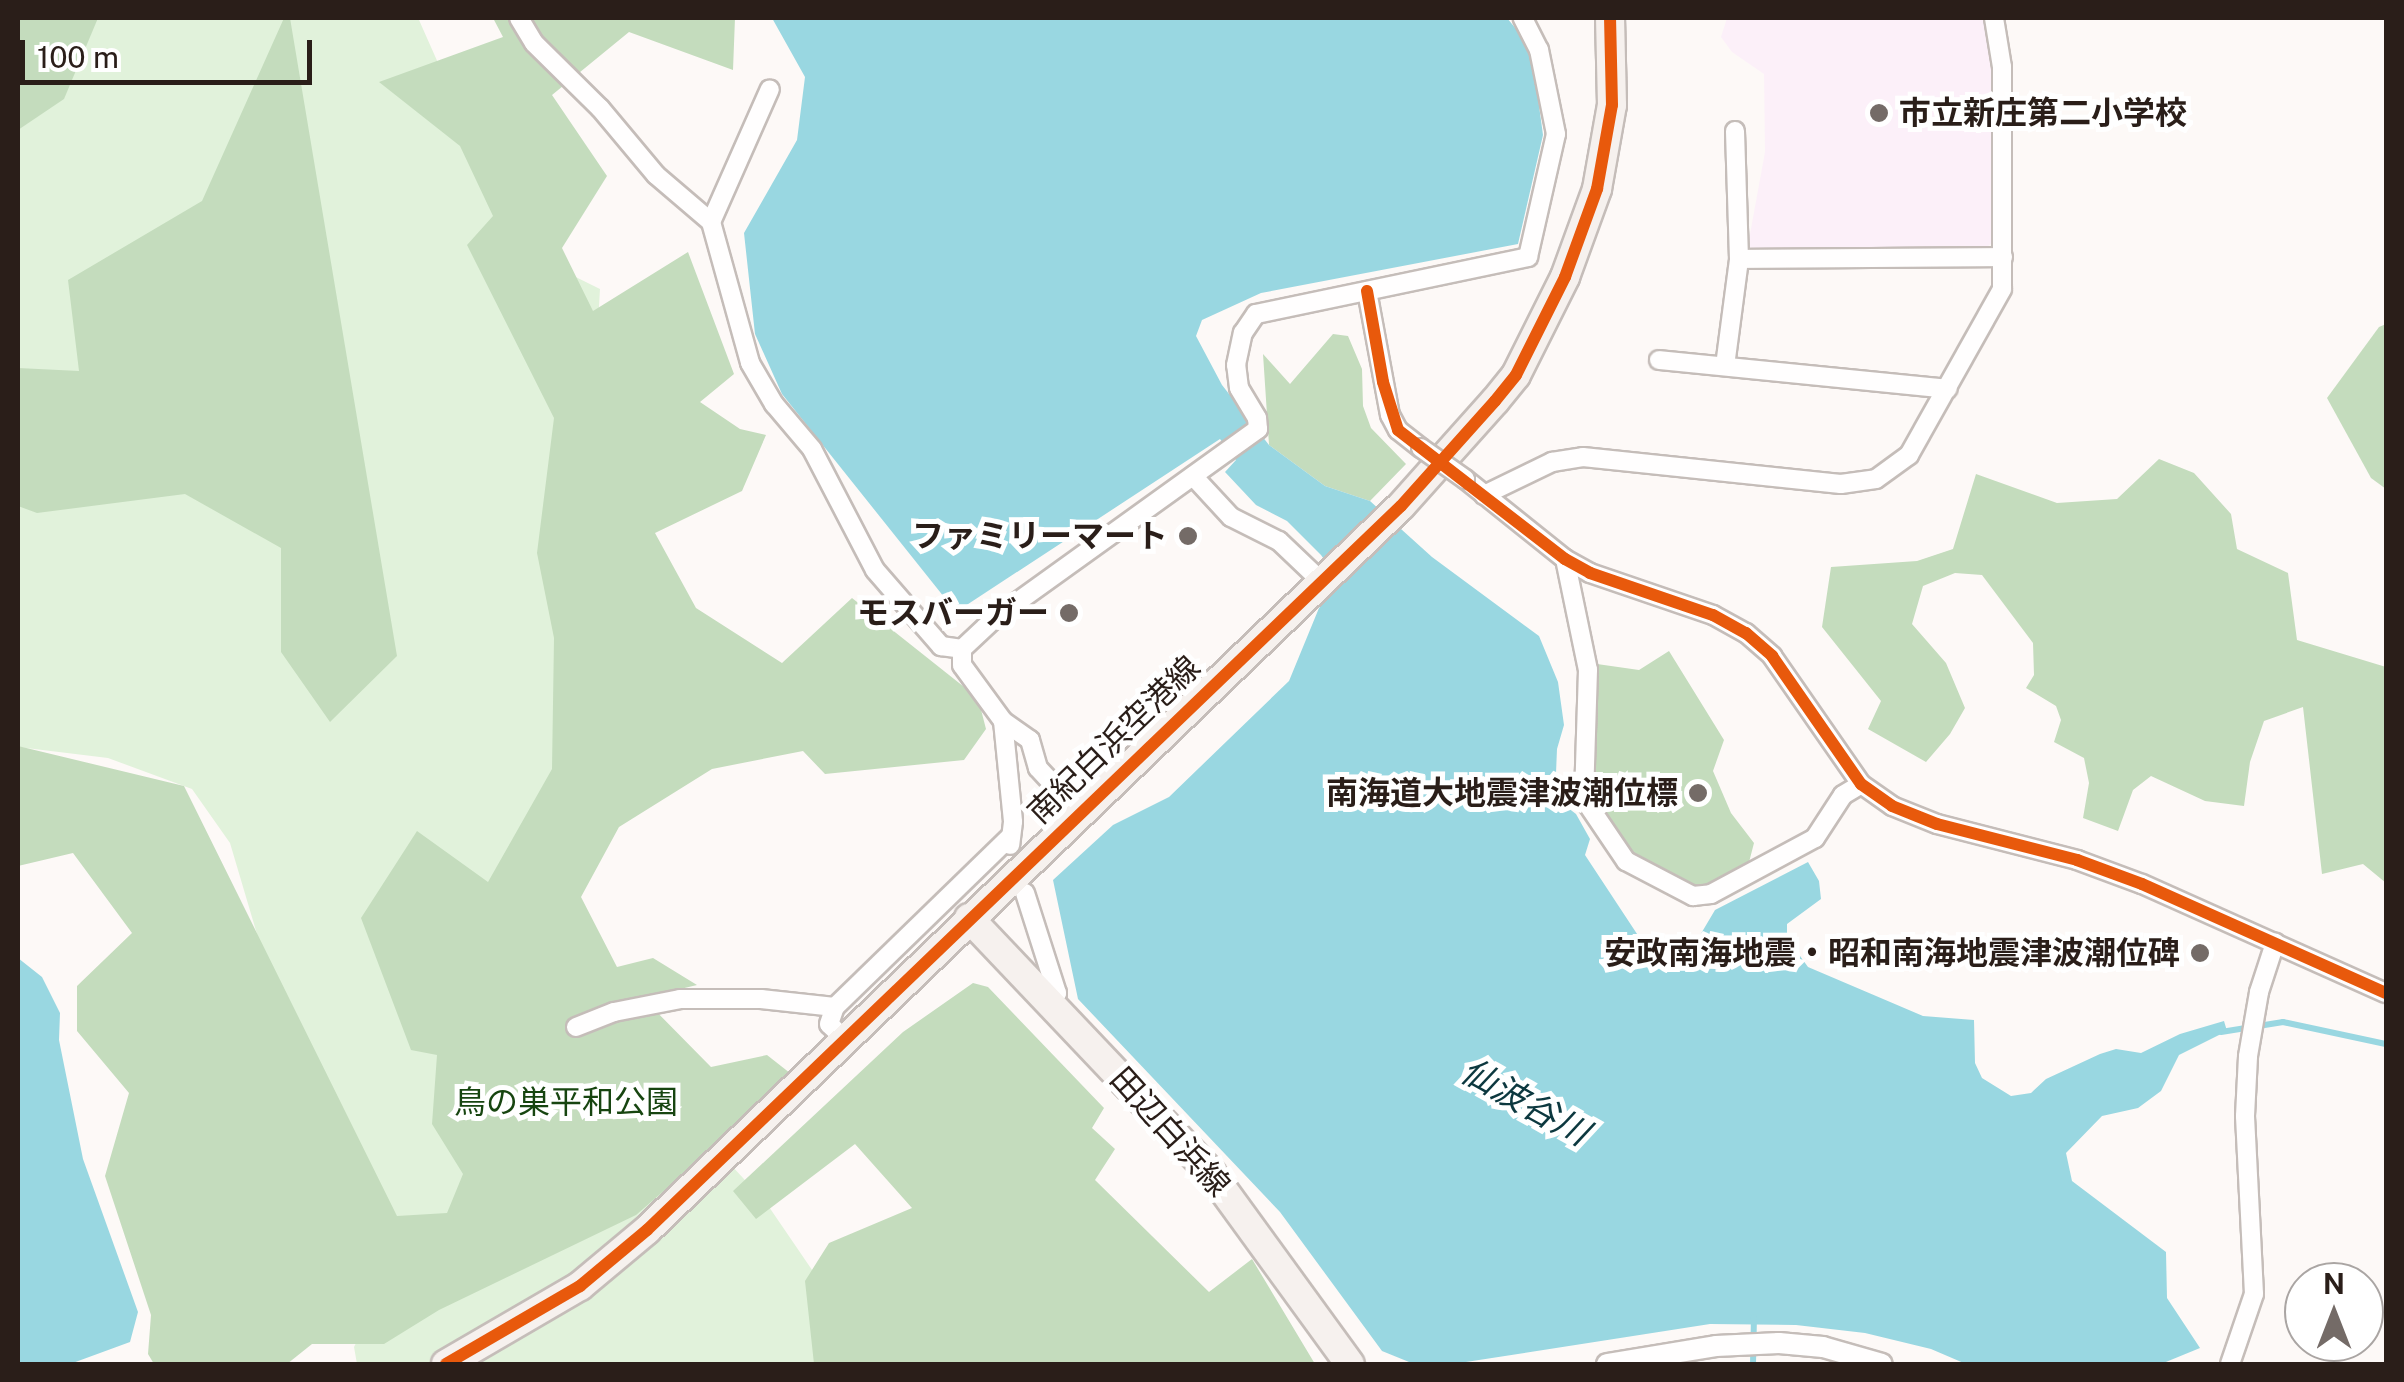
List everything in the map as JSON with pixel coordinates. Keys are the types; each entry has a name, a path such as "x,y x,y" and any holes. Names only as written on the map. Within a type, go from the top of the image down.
{"main road":[{"name":"南紀白浜空港線","path":"446,1364 580,1286 647,1230 1078,811 1400,506 1508,385 1565,277 1587,222 1605,158 1612,105 1610,18"},
{"name":"田辺白浜線","path":"969,918 1211,1173 1350,1364"}],"street":[{"path":"519,18 534,42 600,108 656,176 711,222 750,363 774,404 812,449 875,570 941,646 962,649"},
{"path":"1078,811 1038,768 1030,740 1003,721 962,666 962,649 995,618 1258,429 1237,378 1240,344 1250,321 1267,308 1368,292 1528,257 1556,134 1538,50 1522,18"},
{"path":"1484,496 1552,462 1583,458 1841,484 1876,479 1909,455 2002,290 2002,66 1994,18"},
{"path":"711,222 770,89"},
{"path":"1725,366 1739,259 1735,131"},
{"path":"1739,259 2003,257"},
{"path":"1368,292 1390,415 1398,430 1466,479 1564,559 1590,574 1713,615 1746,632 1772,656 1861,784 1892,806 1922,818 2077,860 2386,993"},
{"path":"1659,360 1948,389"},
{"path":"1193,476 1230,517 1278,541 1324,578"},
{"path":"1564,559 1588,670 1584,799 1626,861 1692,896 1711,894 1815,838 1843,795 1861,784"},
{"path":"846,1040 828,1024 835,1007 1010,843 1014,822 1003,721"},
{"path":"1026,892 1057,993 1050,1002"},
{"path":"2230,1364 2247,1321 2255,1281 2245,1116 2248,1056 2254,1016 2276,943"},
{"path":"576,1028 614,1012 680,999 760,998 835,1007"},
{"path":"1607,1364 1663,1360 1716,1346 1780,1343 1823,1347 1882,1364"}],"shaded area":[{"name":"市立新庄第二小学校","path":"1727,18 1984,18 1992,65 1994,241 1986,248 1755,251 1748,245 1765,152 1764,74 1732,52 1721,37"}],"green space":[{"path":"18,18 98,18 64,99 18,130"},
{"path":"88,18 421,18 521,250 600,289 586,533 593,679 493,907 767,1204 823,1286 826,1364 357,1364 354,1347 370,1315 230,843 192,789 108,758 18,747 18,109"},
{"path":"284,18 290,18 397,656 330,722 281,652 281,548 185,494 37,513 18,506 18,368 79,371 68,280 202,201"},
{"name":"鳥の巣平和公園","path":"493,18 735,18 733,70 629,32 552,95 607,176 562,248 593,311 688,252 734,374 700,402 740,429 766,435 742,491 655,533 696,608 782,663 852,598 978,698 986,729 964,760 825,774 803,751 712,769 619,827 581,897 617,967 653,958 697,985 643,998 711,1067 767,1055 795,1077 636,1215 439,1310 384,1344 312,1344 287,1364 154,1364 148,1354 151,1315 105,1176 129,1093 77,1031 77,986 132,933 73,853 18,866 18,746 184,786 397,1216 447,1213 463,1174 432,1124 437,1055 411,1050 361,918 417,831 488,882 552,769 554,638 537,553 554,418 467,245 493,216 460,146 379,82 503,37"},
{"path":"2386,324 2386,489 2371,478 2327,398 2379,327"},
{"path":"1333,334 1348,336 1362,369 1363,406 1371,428 1406,464 1370,501 1325,486 1269,445 1263,354 1290,384"},
{"path":"2159,459 2194,473 2231,514 2237,549 2288,573 2297,640 2386,667 2386,883 2363,864 2322,874 2303,707 2264,721 2250,762 2244,806 2205,801 2151,776 2133,790 2118,831 2083,818 2089,783 2084,758 2054,742 2061,720 2056,706 2026,688 2034,675 2033,643 1982,575 1955,573 1923,586 1912,624 1946,663 1965,708 1950,734 1926,762 1868,729 1881,701 1822,627 1831,567 1917,561 1953,549 1976,474 2057,503 2117,499"},
{"path":"1669,651 1724,740 1713,771 1731,813 1754,843 1747,870 1708,885 1687,885 1635,857 1592,800 1597,664 1639,670"},
{"path":"973,983 988,987 1104,1108 1092,1128 1115,1149 1095,1180 1209,1292 1252,1259 1315,1364 814,1364 805,1281 829,1243 912,1208 855,1144 756,1219 733,1191 903,1032"}],"water":[{"name":"仙波谷川","path":"772,18 1507,18 1531,47 1543,135 1518,244 1261,293 1202,320 1196,336 1222,385 1269,445 1325,486 1370,501 1432,557 1539,636 1558,682 1564,725 1557,749 1555,798 1576,814 1590,839 1585,855 1641,940 1673,954 1699,937 1715,910 1808,862 1819,881 1821,899 1787,924 1787,938 1808,967 1923,1016 1974,1020 1975,1063 1982,1078 2011,1096 2031,1093 2046,1079 2100,1054 2116,1049 2141,1053 2180,1034 2224,1021 2227,1031 2179,1055 2161,1091 2138,1108 2102,1116 2066,1153 2072,1181 2166,1252 2167,1298 2200,1348 2161,1364 1966,1364 1931,1349 1865,1333 1796,1325 1710,1324 1453,1364 1414,1364 1382,1351 1280,1212 1078,999 1053,880 1113,825 1169,797 1289,681 1319,608 1342,585 1321,555 1287,521 1256,505 1225,472 1236,460 1220,439 956,612 782,394 755,334 744,233 797,140 805,77"},
{"path":"18,958 42,977 60,1013 59,1040 83,1159 138,1312 130,1342 70,1364 18,1364"}],"waterway":[{"path":"2221,1032 2283,1022 2386,1044"},
{"path":"1753,1364 1754,1317"}],"cycle path":[{"path":"446,1364 580,1286 647,1230 1401,506 1495,401 1516,375 1565,277 1597,189 1612,105 1610,18"},
{"path":"1367,291 1383,382 1398,430 1565,559 1590,573 1713,615 1746,633 1772,656 1861,784 1892,806 1937,824 2077,860 2142,884 2386,993"}],"place":[{"name":"市立新庄第二小学校","path":"1879,113"},
{"name":"ファミリーマート","path":"1188,536"},
{"name":"モスバーガー","path":"1069,613"},
{"name":"南海道大地震津波潮位標","path":"1698,793"},
{"name":"安政南海地震・昭和南海地震津波潮位碑","path":"2200,953"}]}
